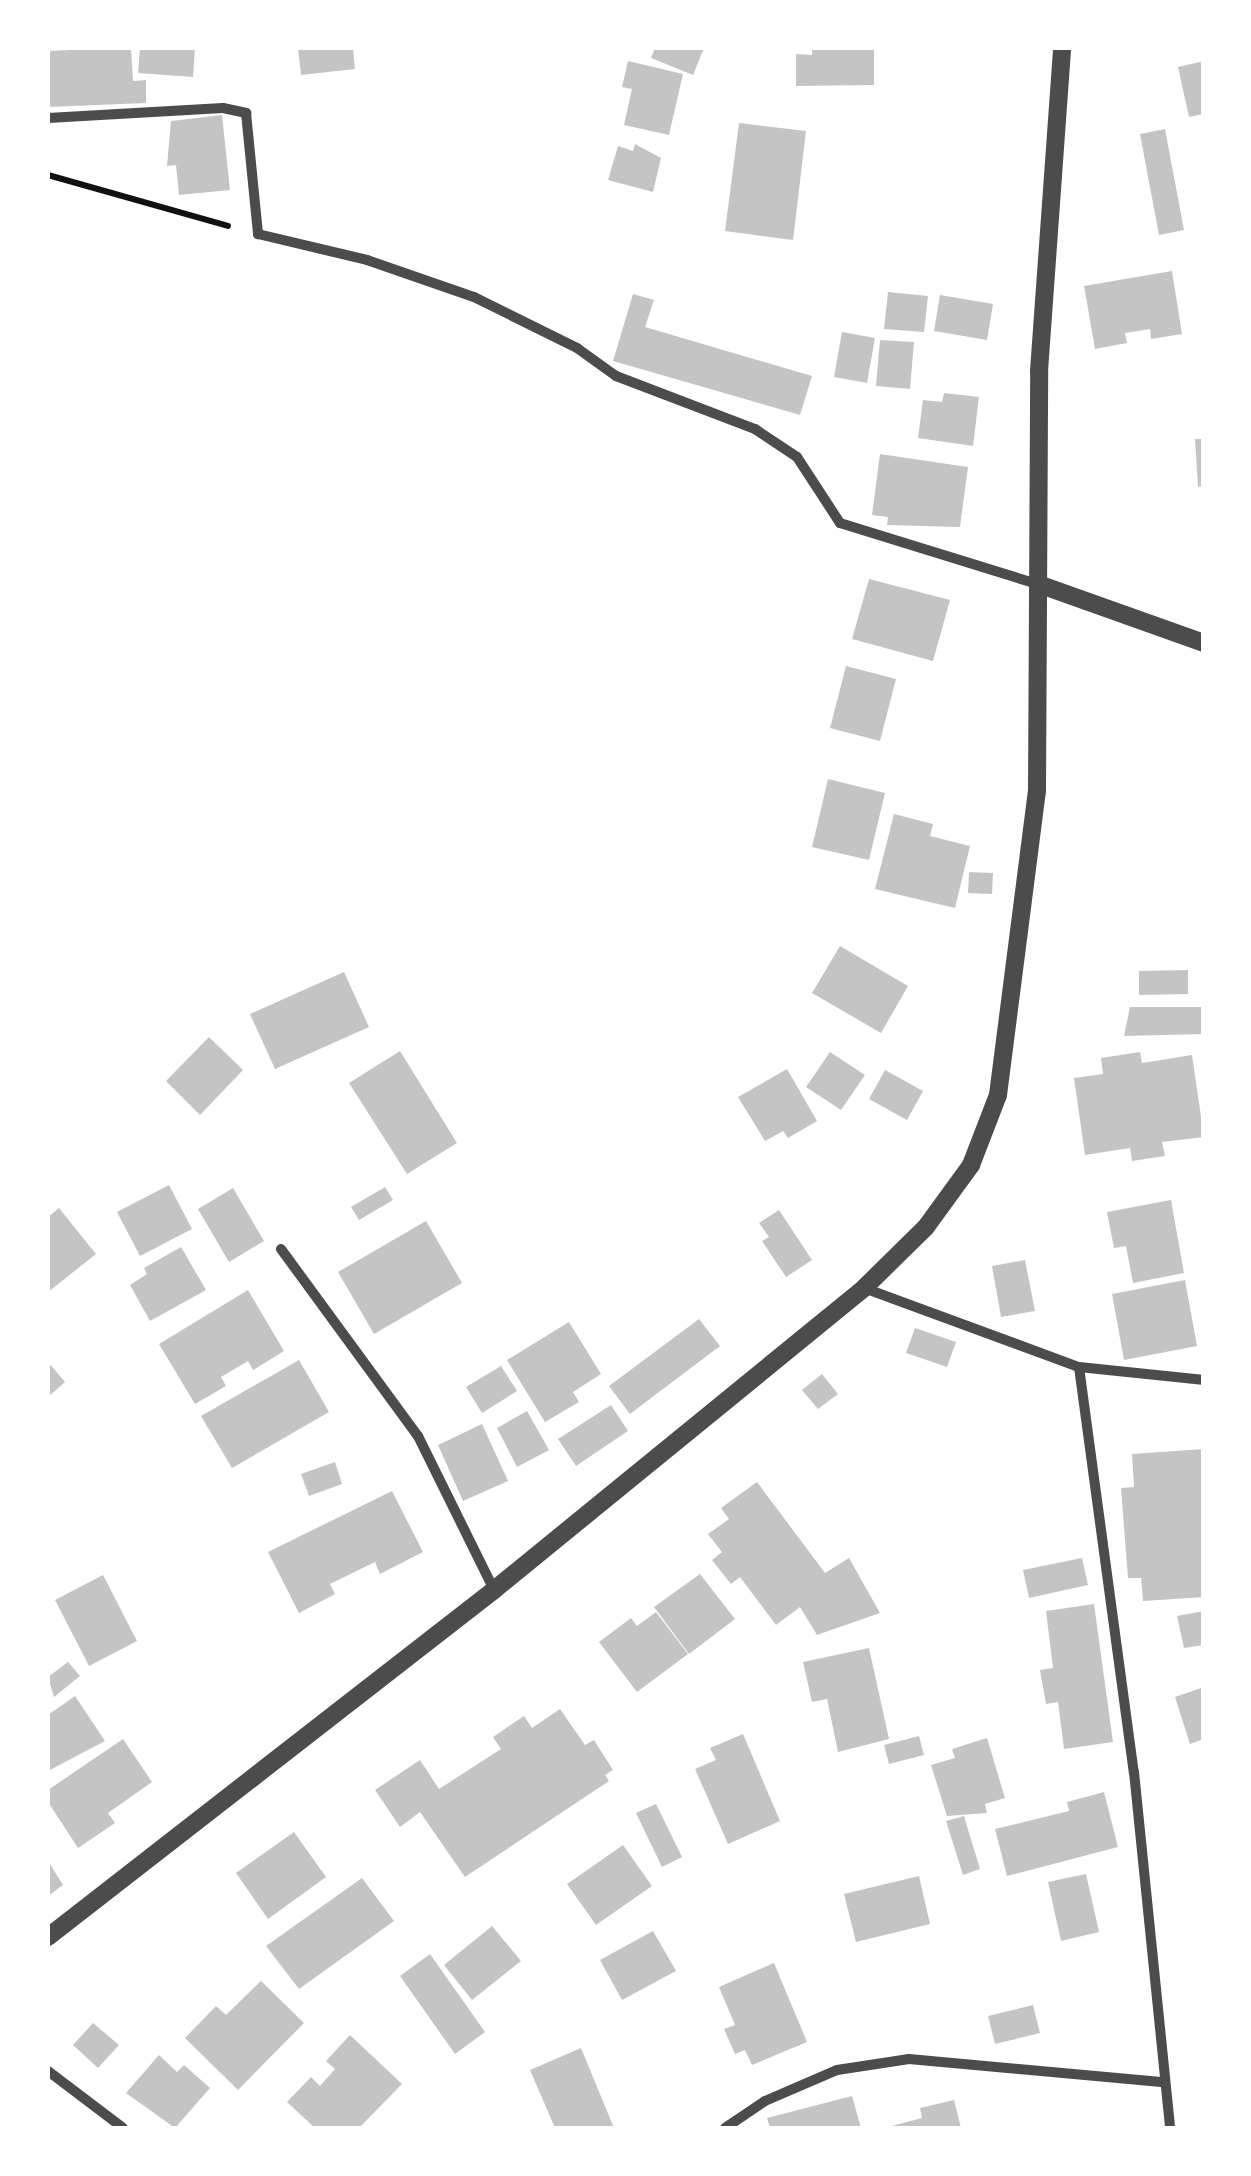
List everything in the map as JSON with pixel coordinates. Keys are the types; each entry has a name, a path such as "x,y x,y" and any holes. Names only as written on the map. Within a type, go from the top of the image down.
{"street":[{"path":"48,1937 494,1590 864,1288 926,1227 971,1165 998,1095 1037,791 1041,585 1039,371 1062,48"},
{"path":"48,118 223,108 246,113 258,234 366,260 474,297 577,348 616,376 755,430 798,458 840,523 1041,585 1204,644"},
{"path":"281,1248 418,1436 494,1590"},
{"path":"864,1288 1079,1367 1204,1380"},
{"path":"1079,1367 1134,1772 1170,2128"},
{"path":"725,2128 765,2101 836,2070 909,2060 1164,2082"},
{"path":"48,2071 122,2128"}],"path":[{"path":"48,175 258,234"}],"building":[{"path":"131,48 133,81 146,80 146,103 49,107 48,51"},
{"path":"140,48 195,48 193,77 138,73"},
{"path":"298,48 353,48 355,69 301,75"},
{"path":"655,48 704,48 693,75 651,58"},
{"path":"812,48 874,48 874,85 796,86 796,54 812,55"},
{"path":"628,61 683,74 669,135 624,125 632,89 622,87"},
{"path":"1204,61 1204,114 1189,117 1178,67"},
{"path":"222,115 230,190 179,195 176,165 167,166 171,121"},
{"path":"739,123 806,131 793,240 725,231"},
{"path":"1165,129 1184,230 1159,235 1140,134"},
{"path":"635,144 661,158 653,192 608,180 618,146 633,151"},
{"path":"1172,271 1182,334 1151,339 1150,329 1125,333 1127,343 1095,349 1084,286"},
{"path":"888,292 928,296 924,332 884,329"},
{"path":"633,294 654,300 645,327 812,376 800,415 613,361"},
{"path":"940,295 993,304 987,340 934,331"},
{"path":"842,332 875,338 867,383 834,377"},
{"path":"880,340 914,342 910,389 876,386"},
{"path":"944,393 979,397 973,446 918,438 923,400 942,402"},
{"path":"1195,439 1204,439 1204,486 1198,487"},
{"path":"880,454 968,467 960,527 887,525 888,517 872,515"},
{"path":"869,579 950,600 933,661 852,639"},
{"path":"846,666 896,679 880,741 830,728"},
{"path":"828,779 885,793 869,860 812,847"},
{"path":"894,814 933,824 930,836 970,846 955,908 875,889"},
{"path":"969,872 993,873 992,894 968,893"},
{"path":"840,946 908,986 881,1033 812,993"},
{"path":"1188,970 1188,994 1139,995 1139,971"},
{"path":"344,972 369,1027 275,1069 250,1014"},
{"path":"1130,1007 1204,1007 1204,1034 1124,1036"},
{"path":"209,1037 243,1070 200,1115 166,1081"},
{"path":"400,1051 457,1143 407,1174 349,1083"},
{"path":"830,1052 865,1075 841,1110 806,1087"},
{"path":"1140,1052 1142,1063 1192,1055 1204,1137 1162,1142 1165,1156 1132,1161 1130,1148 1085,1155 1074,1078 1103,1074 1101,1058"},
{"path":"787,1069 817,1121 788,1138 783,1131 765,1141 738,1097"},
{"path":"885,1070 923,1091 907,1120 869,1099"},
{"path":"169,1185 192,1229 140,1256 117,1212"},
{"path":"385,1187 393,1200 359,1220 351,1207"},
{"path":"233,1188 264,1241 229,1262 198,1209"},
{"path":"1171,1200 1184,1273 1133,1283 1126,1246 1114,1248 1107,1212"},
{"path":"59,1208 96,1254 48,1292 48,1217"},
{"path":"779,1210 812,1260 786,1277 762,1241 769,1237 759,1223"},
{"path":"426,1221 462,1283 374,1334 338,1272"},
{"path":"181,1247 206,1290 150,1321 130,1285 147,1274 144,1268"},
{"path":"1025,1260 1035,1311 1001,1317 992,1266"},
{"path":"1185,1280 1197,1346 1124,1360 1112,1294"},
{"path":"248,1290 284,1351 253,1370 248,1361 221,1377 226,1386 195,1404 159,1344"},
{"path":"699,1319 720,1346 630,1414 609,1386"},
{"path":"569,1322 601,1374 573,1392 579,1402 545,1422 507,1360"},
{"path":"915,1328 956,1342 947,1367 906,1353"},
{"path":"299,1360 329,1412 232,1468 201,1416"},
{"path":"48,1362 65,1382 48,1397"},
{"path":"501,1366 517,1391 482,1413 466,1387"},
{"path":"822,1374 838,1394 818,1409 802,1390"},
{"path":"611,1405 628,1431 576,1466 558,1439"},
{"path":"527,1411 549,1450 517,1467 497,1428"},
{"path":"482,1424 508,1481 463,1501 438,1445"},
{"path":"1204,1449 1204,1597 1143,1601 1141,1578 1128,1578 1121,1488 1134,1487 1132,1454"},
{"path":"335,1462 342,1484 309,1496 301,1474"},
{"path":"757,1482 825,1573 849,1558 880,1613 817,1635 800,1607 776,1625 740,1577 731,1584 712,1560 722,1552 708,1534 729,1519 721,1508"},
{"path":"392,1491 423,1552 380,1574 375,1562 330,1584 335,1594 299,1613 268,1552"},
{"path":"1082,1558 1088,1585 1029,1598 1023,1570"},
{"path":"700,1574 735,1619 689,1654 654,1607"},
{"path":"103,1575 137,1641 89,1666 55,1600"},
{"path":"1094,1604 1113,1742 1064,1749 1058,1702 1046,1704 1040,1670 1053,1668 1046,1611"},
{"path":"1204,1611 1204,1645 1184,1648 1177,1616"},
{"path":"656,1612 688,1654 637,1692 599,1642 631,1618 637,1626"},
{"path":"869,1648 889,1739 838,1752 827,1699 812,1702 803,1662"},
{"path":"68,1662 80,1676 54,1697 48,1677"},
{"path":"1204,1687 1204,1739 1190,1744 1175,1697"},
{"path":"75,1696 105,1741 48,1771 48,1715"},
{"path":"560,1709 585,1745 594,1740 613,1770 605,1775 609,1781 465,1877 420,1812 400,1827 375,1790 420,1760 439,1789 501,1749 493,1737 524,1716 532,1728"},
{"path":"743,1734 780,1821 728,1844 695,1769 716,1760 710,1748"},
{"path":"919,1736 924,1755 889,1764 884,1745"},
{"path":"987,1738 1005,1798 985,1804 987,1813 947,1816 931,1765 955,1758 952,1749"},
{"path":"123,1739 152,1782 108,1813 115,1823 78,1848 48,1802 48,1790"},
{"path":"1104,1792 1118,1847 1007,1876 995,1829 1069,1811 1067,1802"},
{"path":"656,1804 682,1857 662,1867 636,1813"},
{"path":"964,1816 980,1869 963,1875 946,1821"},
{"path":"294,1832 326,1877 268,1919 236,1873"},
{"path":"623,1845 652,1886 596,1925 567,1884"},
{"path":"48,1861 63,1885 48,1896"},
{"path":"1086,1874 1099,1932 1061,1941 1048,1882"},
{"path":"919,1876 930,1924 856,1942 844,1894"},
{"path":"362,1878 394,1921 299,1989 266,1946"},
{"path":"492,1926 521,1961 472,2000 444,1965"},
{"path":"653,1931 676,1971 622,2000 600,1960"},
{"path":"430,1954 485,2032 455,2054 400,1976"},
{"path":"774,1963 807,2042 752,2065 745,2050 735,2054 724,2029 735,2025 719,1987"},
{"path":"261,1981 304,2023 238,2090 185,2038 216,2006 226,2015"},
{"path":"1033,2005 1040,2033 995,2044 988,2016"},
{"path":"93,2023 119,2045 98,2068 73,2045"},
{"path":"350,2035 402,2084 359,2128 315,2128 287,2102 311,2077 320,2086 335,2069 326,2061"},
{"path":"581,2048 614,2128 555,2128 530,2070"},
{"path":"159,2055 177,2072 184,2065 210,2088 175,2128 126,2093"},
{"path":"852,2096 861,2128 770,2128 767,2118"},
{"path":"954,2100 961,2128 884,2128 922,2118 920,2108"}]}
